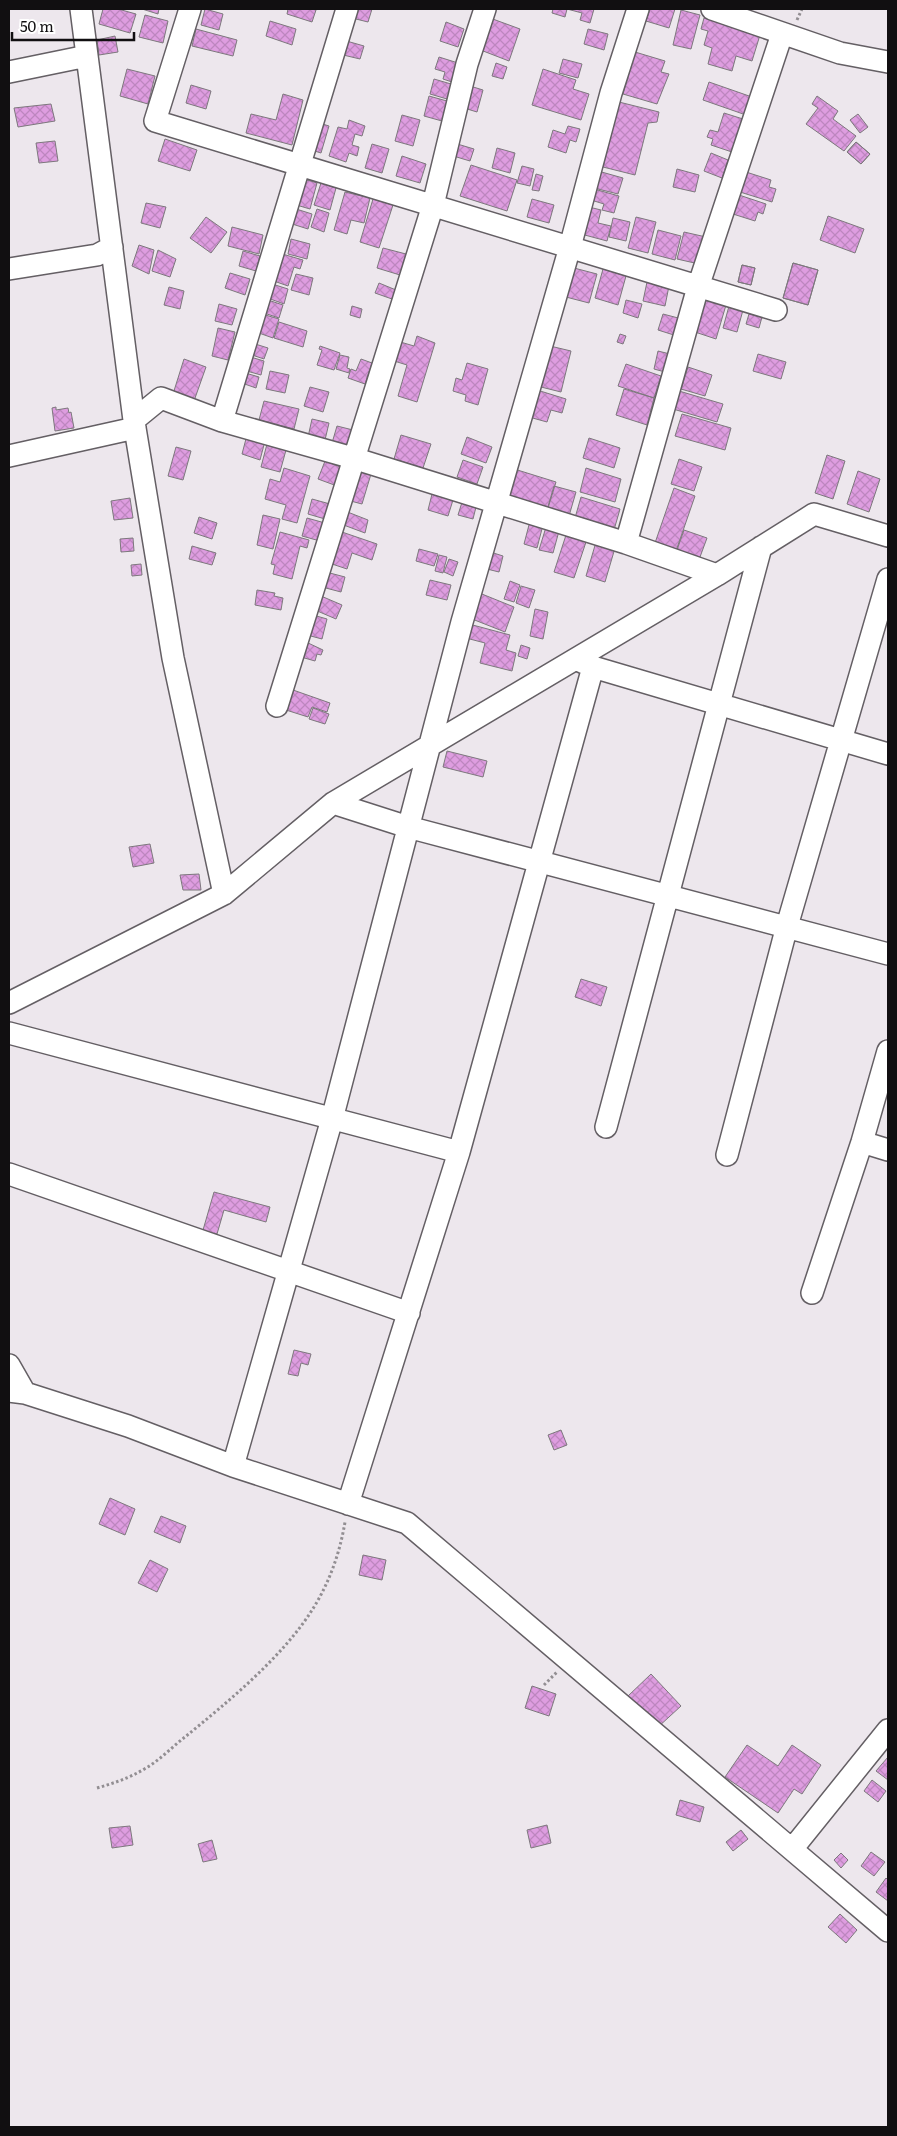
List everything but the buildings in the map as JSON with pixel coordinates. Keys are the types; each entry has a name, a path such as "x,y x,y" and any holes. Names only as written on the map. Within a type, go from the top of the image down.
{"street":[{"path":"81,9 134,424 173,658 224,894"},
{"path":"190,9 155,121 776,310"},
{"path":"222,421 347,9"},
{"path":"276,706 432,205 468,64 485,9"},
{"path":"233,1466 332,1119 408,827 496,503 570,247 611,93 638,9"},
{"path":"712,9 840,53 888,62"},
{"path":"626,543 698,287 782,34"},
{"path":"9,72 87,56"},
{"path":"9,269 97,255 112,247"},
{"path":"9,456 134,424 161,398 222,421 353,458 626,543 717,575"},
{"path":"9,1004 224,894 333,803 432,743 584,663 717,575 814,514 888,536"},
{"path":"606,1127 718,702 761,547"},
{"path":"727,1155 787,926 888,579"},
{"path":"584,663 888,754"},
{"path":"348,1504 459,1152 538,862 584,663"},
{"path":"333,803 408,827 666,897 787,926 888,954"},
{"path":"9,1033 459,1152"},
{"path":"812,1293 862,1142 888,1051"},
{"path":"862,1142 888,1150"},
{"path":"9,1174 409,1313"},
{"path":"9,1365 17,1392 128,1426 233,1466 407,1523 793,1848 888,1931"},
{"path":"793,1848 888,1730"}],"path":[{"path":"97,1788 124,1780 148,1767 246,1684 285,1644 313,1609 326,1584 342,1542 348,1504"}]}
